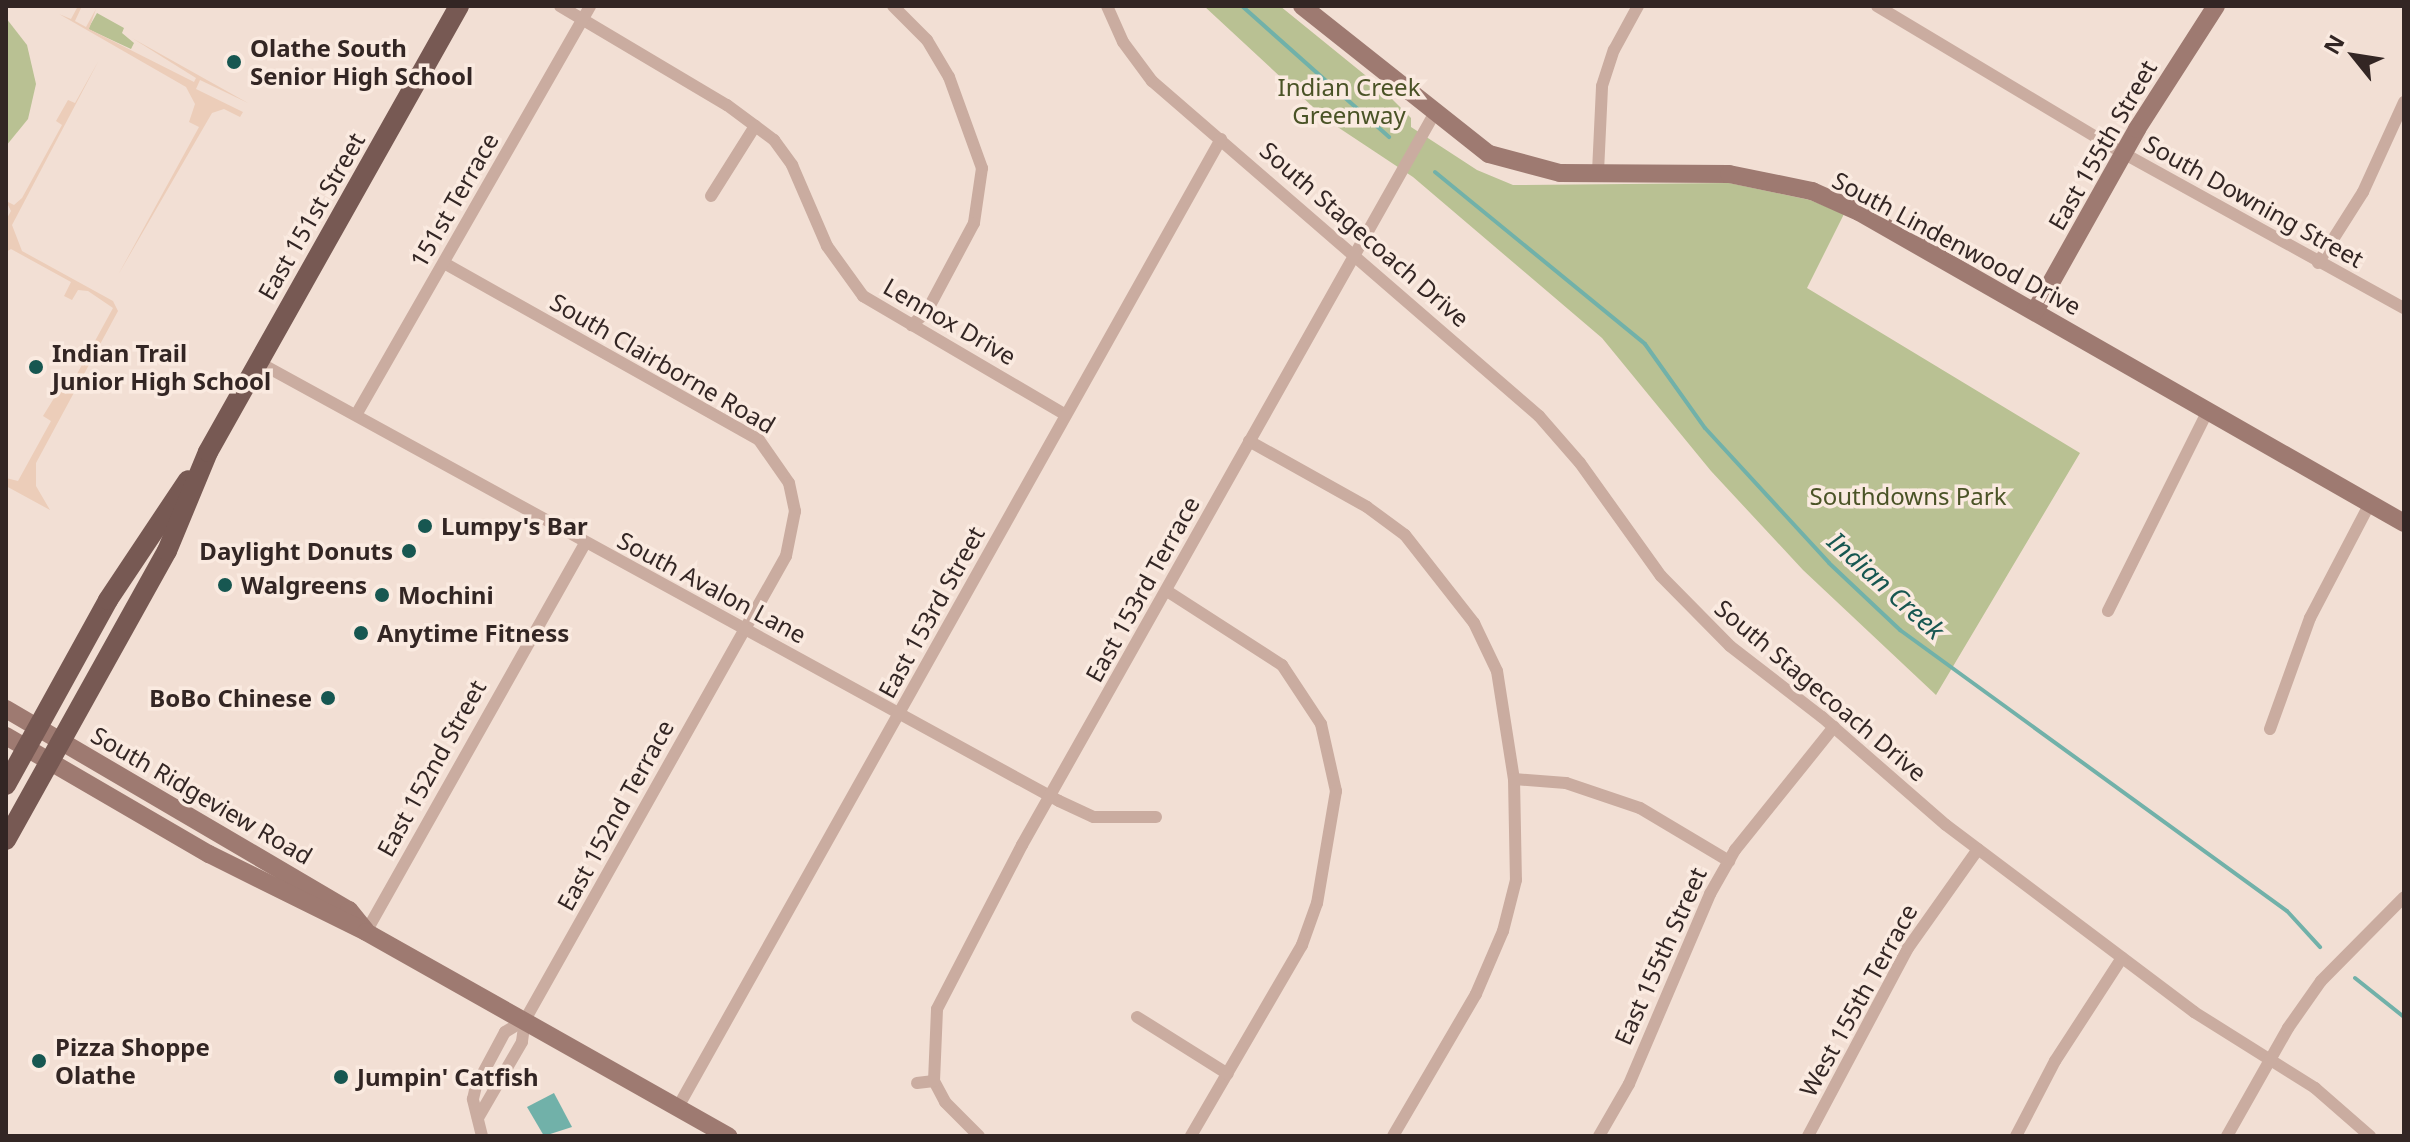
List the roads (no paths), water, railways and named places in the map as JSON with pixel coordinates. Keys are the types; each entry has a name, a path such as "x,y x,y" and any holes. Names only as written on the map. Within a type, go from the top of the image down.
{"main road":[{"name":"East 151st Street","path":"6,785 145,540 208,452 459,6"},
{"name":"East 151st Street","path":"6,840 167,551 208,452"}],"street":[{"name":"Lennox Drive","path":"560,6 755,126 792,165 847,279 863,296 1066,415"},
{"name":"151st Terrace","path":"356,415 590,6"},
{"path":"893,6 927,40 949,77 982,168 974,223 927,311 912,325"},
{"name":"South Stagecoach Drive","path":"1107,6 1123,42 1152,81 1355,253 1539,416 1696,615 1978,849 2194,1012 2315,1088 2370,1136"},
{"name":"South Lindenwood Drive","path":"1302,6 1434,114 1489,154 1524,167 1598,172 1729,174 1812,191 2035,311 2404,523"},
{"path":"1598,172 1602,86 1614,50 1638,6"},
{"name":"South Downing Street","path":"1877,6 2123,153 2404,308"},
{"name":"East 155th Street","path":"2035,311 2123,153 2216,6"},
{"path":"2318,263 2363,192 2404,102"},
{"name":"East 153rd Terrace","path":"934,1081 937,1009 1050,797 1434,114"},
{"path":"711,196 755,126"},
{"name":"East 153rd Street","path":"678,1107 1221,139"},
{"name":"South Clairborne Road","path":"444,263 748,433 771,451 789,483 795,524 786,556 744,632"},
{"name":"South Avalon Lane","path":"258,362 744,632 1050,797 1094,817 1156,817"},
{"path":"2108,611 2208,410"},
{"path":"1249,441 1367,507 1405,535 1474,623 1497,671 1514,779 1516,880 1503,931 1476,994 1393,1136"},
{"path":"2270,729 2310,618 2370,503"},
{"name":"East 152nd Street","path":"366,932 585,543"},
{"path":"1167,591 1282,665 1321,724 1332,756 1333,827 1317,903 1281,985 1191,1136"},
{"name":"East 152nd Terrace","path":"525,1020 744,632"},
{"name":"South Ridgeview Road","path":"6,709 349,910 366,932"},
{"name":"East 155th Street","path":"1599,1136 1629,1084 1690,936 1729,861 1834,727"},
{"name":"South Ridgeview Road","path":"6,736 209,854 366,932 728,1136"},
{"path":"1514,779 1566,783 1640,808 1729,861"},
{"name":"West 155th Terrace","path":"1808,1136 1908,948 1978,849"},
{"path":"2227,1136 2269,1059 2321,981 2404,897"},
{"path":"2016,1136 2055,1061 2122,958"},
{"path":"1137,1017 1228,1074"},
{"path":"482,1136 476,1086 505,1032 525,1020"},
{"path":"478,1118 522,1042 525,1020"},
{"path":"917,1083 934,1081 945,1102 979,1136"}],"water":[{"path":"554,1093 572,1127 544,1136 527,1107"}],"waterway":[{"name":"Indian Creek","path":"1242,6 1389,137"},
{"name":"Indian Creek","path":"1435,172 1645,344 1705,428 1829,563 1900,630 2287,911 2320,947"},
{"name":"Indian Creek","path":"2355,978 2404,1017"}],"place":[{"name":"Olathe South Senior High School","path":"234,62"},
{"name":"Indian Trail Junior High School","path":"36,367"},
{"name":"Lumpy's Bar","path":"425,526"},
{"name":"Daylight Donuts","path":"409,551"},
{"name":"Walgreens","path":"225,585"},
{"name":"Mochini","path":"382,595"},
{"name":"Anytime Fitness","path":"361,633"},
{"name":"BoBo Chinese","path":"328,698"},
{"name":"Pizza Shoppe Olathe","path":"39,1061"},
{"name":"Jumpin' Catfish","path":"341,1077"}],"park label":[{"name":"Indian Creek Greenway","path":"1349,101"},
{"name":"Southdowns Park","path":"1908,496"}]}
